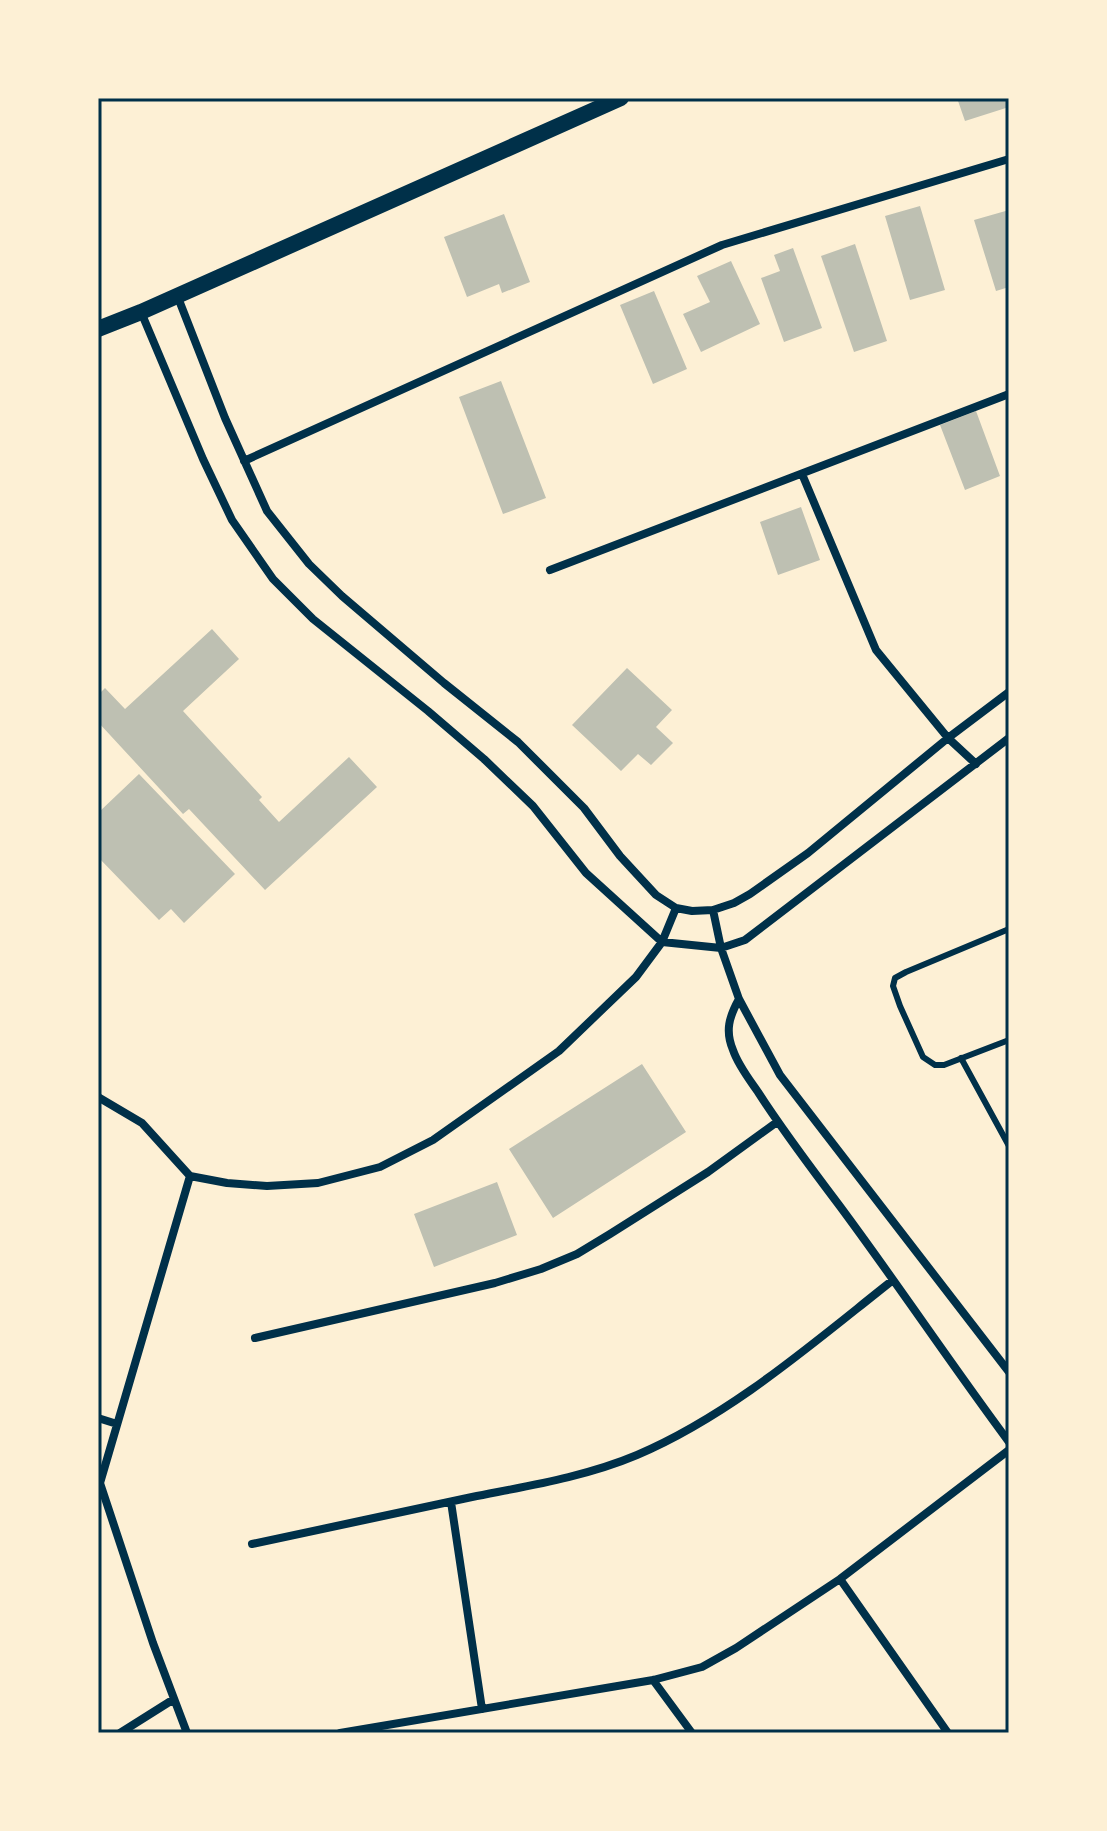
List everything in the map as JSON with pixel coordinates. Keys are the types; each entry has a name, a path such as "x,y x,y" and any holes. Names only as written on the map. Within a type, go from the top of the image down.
{"main road":[{"path":"98,329 621,98"}],"street":[{"path":"244,461 722,245 1009,159"},
{"path":"177,295 225,418 267,511 309,564 342,596 518,742 584,808 620,856 656,895 676,908 713,910 734,903 808,853 1009,692"},
{"path":"141,312 232,520 273,579 313,619 484,759 533,806 586,873 662,942 721,948 745,940 1009,738"},
{"path":"550,570 1009,394"},
{"path":"802,474 876,650 948,738 976,764"},
{"path":"98,1097 142,1123 190,1176 267,1186 318,1183 380,1167 433,1140 559,1051 636,977 662,942 676,908"},
{"path":"713,910 721,948 739,999 780,1075 1009,1372"},
{"path":"739,999 729,1017 733,1053 777,1122 1009,1442"},
{"path":"255,1338 495,1283 541,1269 577,1254 610,1234 708,1172 777,1122"},
{"path":"187,1733 99,1485 190,1176"},
{"path":"252,1544 604,1467 667,1441 706,1419 781,1367 893,1280"},
{"path":"98,1418 117,1424"},
{"path":"340,1733 653,1680 702,1667 840,1579 1009,1450"},
{"path":"451,1502 482,1709"},
{"path":"840,1579 948,1733"},
{"path":"653,1680 692,1733"},
{"path":"120,1733 174,1699"}],"lane":[{"path":"1009,929 906,972 895,978 893,986 923,1057 935,1065 944,1065 1009,1040"},
{"path":"961,1058 1009,1146"}],"building":[{"path":"957,98 1009,98 1009,107 965,121"},
{"path":"920,206 945,290 910,300 885,216"},
{"path":"1009,210 1009,287 996,291 974,220"},
{"path":"504,214 530,282 502,293 499,284 467,297 444,237"},
{"path":"855,244 887,341 854,352 821,256"},
{"path":"793,248 822,328 784,342 761,278 780,271 774,255"},
{"path":"731,261 760,324 701,352 683,314 710,302 697,276"},
{"path":"654,291 687,369 653,384 620,305"},
{"path":"501,381 546,498 503,514 459,397"},
{"path":"976,411 1000,476 965,490 940,425"},
{"path":"801,507 820,560 778,575 760,522"},
{"path":"212,629 239,659 183,711 262,797 259,800 279,822 349,757 377,787 265,890 189,809 183,814 98,722 98,695 105,688 125,709"},
{"path":"627,668 672,710 656,727 673,743 651,765 638,754 621,771 572,725"},
{"path":"139,774 235,874 184,923 171,909 159,920 98,857 98,813"},
{"path":"642,1064 686,1132 553,1218 509,1149"},
{"path":"497,1182 517,1235 434,1267 414,1214"}]}
